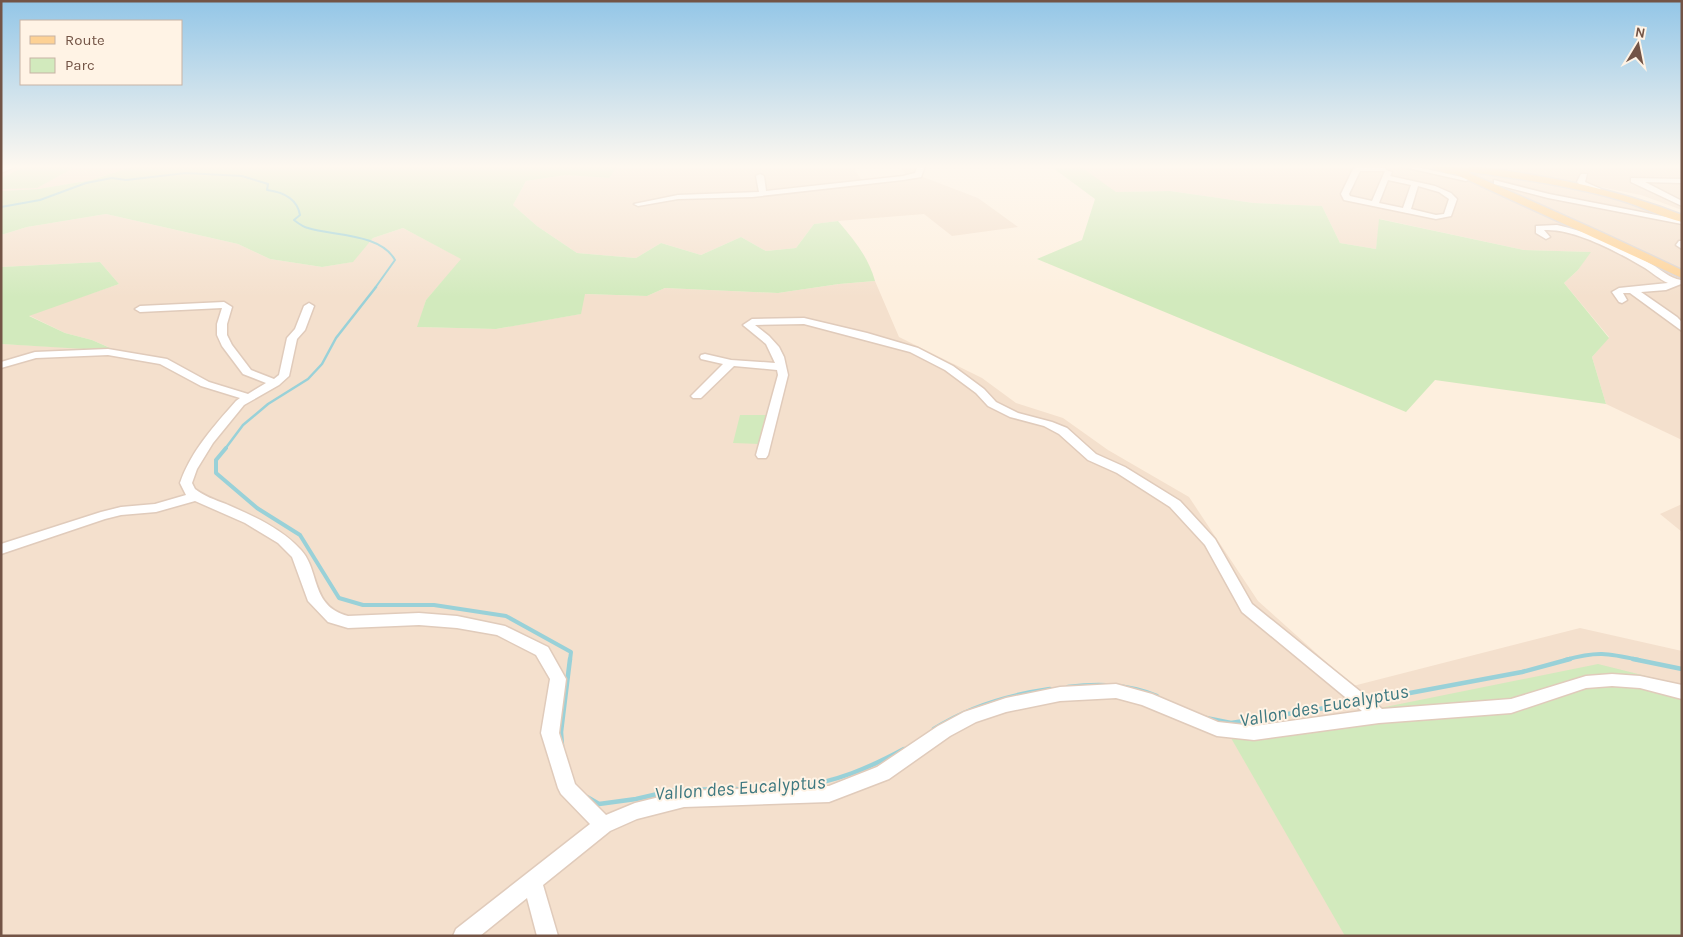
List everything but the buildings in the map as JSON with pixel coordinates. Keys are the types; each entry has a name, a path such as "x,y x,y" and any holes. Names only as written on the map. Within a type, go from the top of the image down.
{"main road":[{"path":"1543,210 1599,235 1680,280"},
{"path":"1556,210 1682,269"},
{"path":"1655,210 1682,221"}],"street":[{"path":"1397,210 1441,218 1447,216 1450,210"},
{"path":"1623,210 1682,221"},
{"path":"1546,237 1540,233 1539,228 1557,228 1582,233 1648,266 1666,279 1680,280"},
{"path":"1622,300 1617,292 1666,287 1680,280"},
{"path":"1632,290 1682,313"},
{"path":"1632,290 1674,319 1682,328"},
{"path":"140,309 224,305 227,307 222,324 222,335 227,346 247,372 275,383"},
{"path":"309,306 300,330 292,338 284,376 275,383 248,397 220,425 191,469 186,483 189,490 196,496 250,520 283,540 298,555 313,598 334,618 348,622 419,619 457,622 500,630 542,651 558,679 550,733 567,788 603,825"},
{"path":"762,455 783,375 774,346 748,325 752,322 804,321 863,335 914,350 949,368 980,390 992,404 1014,415 1048,424 1062,431 1092,457 1121,470 1175,504 1210,542 1247,608 1372,711"},
{"path":"1,365 35,355 108,352 163,361 205,384 248,397"},
{"path":"705,357 731,363 782,367"},
{"path":"697,396 731,363"},
{"path":"1,549 101,516 121,511 156,508 196,496"},
{"path":"463,936 603,825 635,811 684,799 829,794 883,773 944,731 970,717 1006,705 1060,694 1116,691 1146,699 1217,729 1254,733 1372,711 1511,706 1586,682 1612,680 1640,682 1682,692"},
{"path":"532,881 548,936"}],"shaded area":[{"path":"518,210 994,210 1018,227 952,236 924,214 814,224 796,248 766,251 741,237 701,255 661,243 636,258 577,253 537,226"},
{"path":"1324,210 1651,210 1682,221 1682,440 1606,404 1592,357 1609,337 1564,283 1578,270 1590,252 1524,250 1380,219 1376,249 1340,243"},
{"path":"106,214 238,244 270,259 322,267 352,262 373,238 403,228 462,259 426,300 418,327 496,329 580,314 584,294 647,296 665,288 778,293 875,281 899,337 982,378 1016,403 1063,418 1108,450 1189,497 1258,601 1353,686 1580,628 1682,651 1682,936 1,936 1,344 115,350 92,340 65,333 28,315 119,284 100,262 1,267 1,235 27,227"},
{"path":"1682,504 1682,532 1660,514"}],"green space":[{"path":"1,210 518,210 537,226 577,253 636,258 661,243 701,255 741,237 766,251 796,248 814,224 838,221 864,256 875,281 778,293 665,288 647,296 585,294 581,314 496,329 417,327 426,300 461,259 403,228 373,238 353,262 322,267 270,259 238,244 106,214 27,227 1,235"},
{"path":"1092,210 1324,210 1340,243 1376,249 1379,219 1524,250 1591,252 1578,270 1564,283 1609,338 1592,357 1606,404 1435,380 1406,412 1037,259 1082,240"},
{"path":"100,262 119,284 29,316 65,333 92,340 117,351 1,344 1,267"},
{"path":"740,415 766,415 760,444 733,443"},
{"path":"1598,664 1682,685 1682,936 1345,936 1231,738"}],"waterway":[{"name":"Vallon des Eucalyptus","path":"298,210 300,215 294,220 302,226 318,231 367,240 388,251 395,260 375,288"},
{"name":"Vallon des Eucalyptus","path":"225,449 243,425 268,404 308,379 322,364 336,338 376,287"},
{"name":"Vallon des Eucalyptus","path":"226,448 216,460 216,473 257,508 300,535 339,598 363,605 434,605 506,616 571,652 570,660"},
{"name":"Vallon des Eucalyptus","path":"1565,660 1594,654 1639,660"},
{"name":"Vallon des Eucalyptus","path":"562,746 561,732 570,659"},
{"name":"Vallon des Eucalyptus","path":"1367,701 1522,672 1570,659"},
{"name":"Vallon des Eucalyptus","path":"1633,659 1682,669"},
{"name":"Vallon des Eucalyptus","path":"1068,687 1091,685 1124,687 1157,696"},
{"name":"Vallon des Eucalyptus","path":"934,729 975,708 1004,698 1050,689"},
{"name":"Vallon des Eucalyptus","path":"1206,718 1231,723 1356,703"},
{"name":"Vallon des Eucalyptus","path":"796,787 839,778 904,749"},
{"name":"Vallon des Eucalyptus","path":"587,797 599,804 636,799 675,790 737,789"}]}
